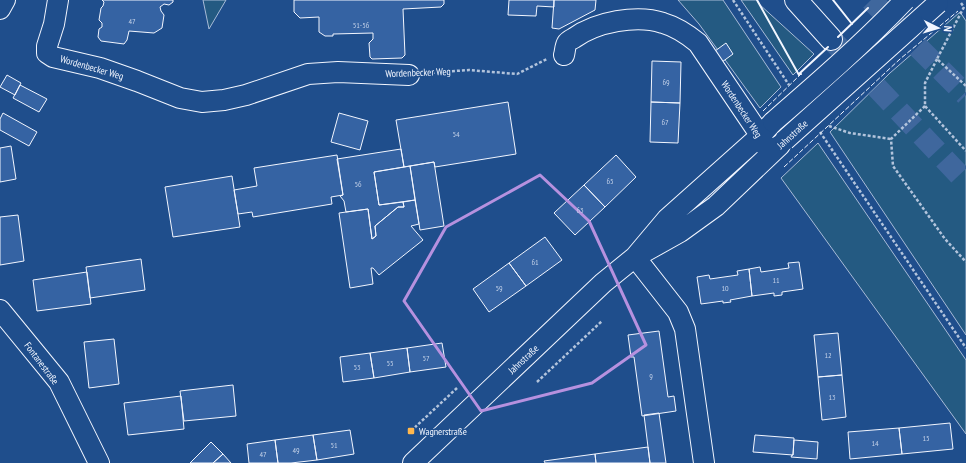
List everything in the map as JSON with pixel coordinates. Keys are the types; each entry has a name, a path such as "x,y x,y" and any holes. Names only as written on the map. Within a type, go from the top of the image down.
{"highway":[{"path":"796,0 831,39"}],"street":[{"path":"0,9 5,0"},
{"name":"Wordenbecker Weg","path":"58,0 54,24 47,46 47,53 53,57 100,68 180,98 202,102 224,100 246,95 308,74 338,72 409,75"},
{"name":"Jahnstraße","path":"635,257 667,219 817,84 905,0"},
{"name":"Jahnstraße","path":"413,463 603,283 635,257 680,232 710,210 785,140 940,2"},
{"name":"Wordenbecker Weg","path":"564,56 567,43 580,34 607,24 635,19 662,22 675,28 687,34 698,43 766,129 770,154"},
{"path":"635,257 678,312 685,329 704,463"},
{"name":"Fontanestraße","path":"0,310 59,382 99,463"}],"path":[{"path":"733,0 792,90"},
{"path":"961,2 964,7 925,83 925,106 966,151"},
{"name":"Wordenbecker Weg","path":"409,75 469,70 517,74 550,57 564,56"},
{"path":"937,59 966,86"},
{"path":"891,139 925,106"},
{"path":"826,125 850,133 891,139"},
{"path":"822,128 819,130 966,348"},
{"path":"891,139 893,166 945,239 966,262"},
{"path":"537,382 602,321"},
{"path":"411,431 457,388"}],"highlighted area":[{"path":"540,175 589,221 646,345 592,383 481,411 404,301 446,227"}],"shaded area":[{"path":"203,0 226,0 209,29"},
{"path":"678,0 723,0 781,87 760,108 699,24"},
{"path":"741,0 757,0 759,4 814,54 793,75"},
{"path":"960,12 966,21 966,335 830,132 890,73"},
{"path":"818,143 966,360 966,434 781,178"}],"building":[{"path":"102,0 173,0 173,2 169,5 164,4 160,7 164,15 162,28 154,33 129,31 127,40 124,44 101,41 98,37 99,29 102,27 102,23 99,20 101,8 104,2"},
{"path":"294,0 444,0 444,4 441,7 403,9 405,55 402,58 372,59 370,57 369,43 373,39 373,33 333,34 333,36 325,36 319,32 319,17 300,18 294,12"},
{"path":"509,0 554,0 554,7 537,6 536,16 508,15"},
{"path":"554,0 596,0 595,10 559,29 552,28"},
{"path":"726,43 733,54 722,62 715,51"},
{"path":"652,61 681,62 680,103 651,102"},
{"path":"7,75 21,83 15,95 0,87"},
{"path":"20,85 47,99 39,112 13,98"},
{"path":"508,102 516,154 435,167 434,162 404,167 396,120"},
{"path":"651,102 680,103 678,143 650,142"},
{"path":"3,113 37,132 29,146 0,130 0,119"},
{"path":"339,113 368,121 360,150 331,142"},
{"path":"11,146 16,179 0,182 0,148"},
{"path":"401,149 404,167 374,172 379,205 403,202 404,207 398,207 375,226 376,236 372,239 368,209 346,212 344,201 340,196 343,195 337,159"},
{"path":"337,155 343,195 331,197 332,204 253,217 252,212 238,214 234,190 257,186 254,168"},
{"path":"616,155 636,177 605,207 584,185"},
{"path":"434,162 444,226 420,230 410,166"},
{"path":"410,166 415,200 379,205 374,172"},
{"path":"232,176 240,227 173,237 165,187"},
{"path":"584,185 605,207 575,235 554,213"},
{"path":"415,200 419,224 411,226 423,240 379,275 373,268 371,268 373,284 350,288 339,213 368,209 372,239 376,236 375,226 398,207 404,207 403,202"},
{"path":"18,215 24,261 0,265 0,217"},
{"path":"545,237 562,260 526,286 509,263"},
{"path":"141,259 145,290 90,298 86,267"},
{"path":"799,262 803,289 782,292 782,295 774,296 774,293 752,296 749,269 760,267 761,272 789,268 788,263"},
{"path":"509,263 526,286 489,312 473,289"},
{"path":"749,269 752,296 730,300 731,302 723,303 723,301 701,304 697,277 709,275 710,279 738,275 737,271"},
{"path":"87,272 91,304 37,311 33,280"},
{"path":"659,331 668,397 674,396 676,411 642,416 634,357 631,357 628,335"},
{"path":"838,333 842,375 818,377 814,335"},
{"path":"114,339 119,384 89,388 84,342"},
{"path":"442,343 446,367 410,372 407,348"},
{"path":"407,348 410,372 374,378 370,353"},
{"path":"370,353 374,378 343,382 340,357"},
{"path":"842,375 846,417 822,420 818,377"},
{"path":"233,385 236,416 184,421 180,391"},
{"path":"181,396 184,429 128,435 124,403"},
{"path":"659,413 666,463 650,463 644,415"},
{"path":"950,423 953,449 902,454 899,428"},
{"path":"899,428 902,454 850,459 848,432"},
{"path":"350,430 354,454 317,460 313,435"},
{"path":"313,435 317,460 278,463 275,440"},
{"path":"755,435 794,438 793,455 753,452"},
{"path":"275,440 278,463 249,463 247,444"},
{"path":"794,440 818,442 817,459 791,457 793,455"},
{"path":"211,442 223,454 213,463 190,463"},
{"path":"648,447 650,463 596,463 595,454"},
{"path":"223,454 231,463 213,463"},
{"path":"595,454 596,463 545,463 544,461"}],"tunnel":[{"path":"871,0 966,95"},
{"path":"831,39 966,182"}],"fence":[{"path":"784,167 900,59 958,11"},
{"path":"763,111 801,74"}],"wall":[{"path":"757,0 799,75"},
{"path":"833,0 852,24"},
{"path":"838,37 868,8"},
{"path":"801,74 800,73 828,47"}],"place":[{"name":"Wagnerstraße","path":"411,431"}]}
